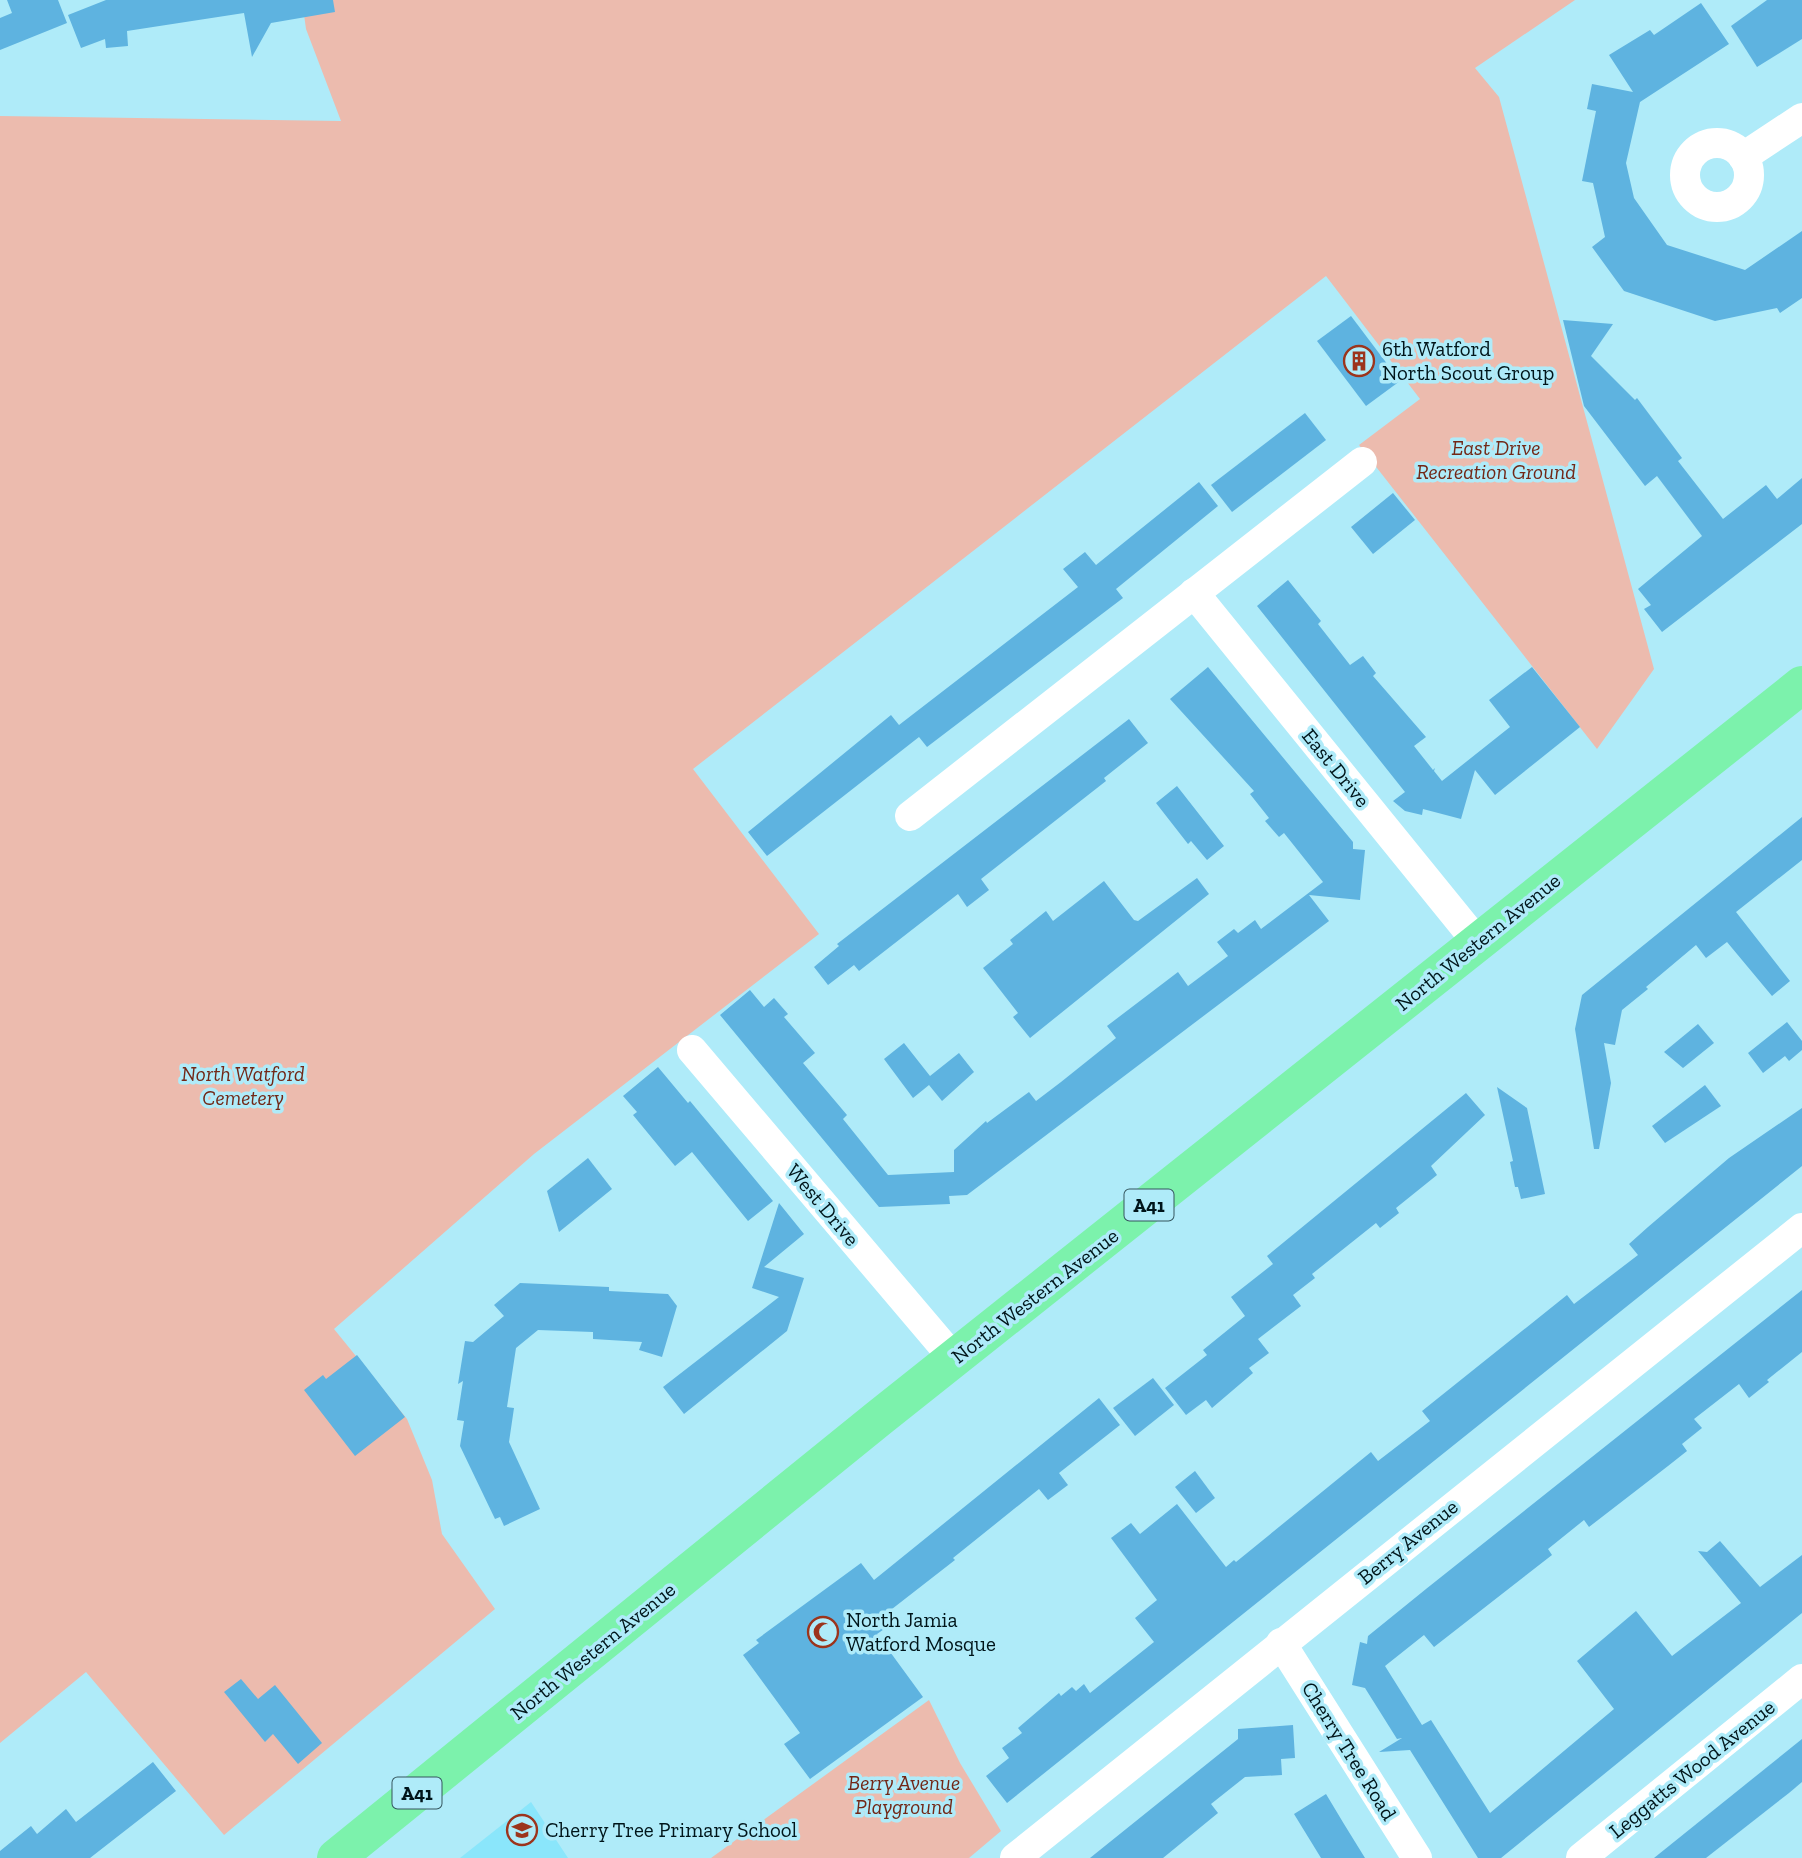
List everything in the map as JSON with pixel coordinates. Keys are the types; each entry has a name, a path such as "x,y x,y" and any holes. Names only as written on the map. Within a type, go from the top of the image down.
{"highway":[{"name":"North Western Avenue","path":"337,1858 955,1360 1802,685"}],"street":[{"path":"1743,157 1802,118"},
{"path":"909,816 1362,462"},
{"name":"East Drive","path":"1195,593 1478,943"},
{"name":"West Drive","path":"692,1050 955,1360"},
{"name":"Berry Avenue","path":"1015,1858 1802,1228"},
{"name":"Cherry Tree Road","path":"1281,1643 1417,1858"},
{"name":"Leggatts Wood Avenue","path":"1581,1858 1802,1679"}],"shaded area":[{"name":"Cherry Tree Primary School","path":"531,1802 568,1858 460,1858"}],"green space":[{"path":"302,0 1575,0 1475,68 1499,97 1654,669 1597,749 1359,445 1420,399 1326,276 693,769 819,934 534,1154 334,1329 407,1419 432,1480 442,1534 495,1609 224,1835 86,1672 0,1743 0,116 341,121 306,29"},
{"name":"Berry Avenue Playground","path":"929,1700 960,1763 1001,1831 969,1858 711,1858"}],"building":[{"path":"7,0 58,0 67,23 0,50 0,18 12,13"},
{"path":"106,0 333,0 335,12 271,23 252,57 244,13 127,31 128,46 106,48 105,39 81,48 68,15"},
{"path":"1767,0 1802,0 1802,39 1757,67 1731,26"},
{"path":"1701,3 1729,44 1640,102 1626,163 1634,198 1667,245 1745,270 1802,231 1802,298 1780,313 1777,308 1715,321 1624,291 1592,247 1605,237 1593,183 1582,181 1596,111 1587,109 1592,84 1633,92 1609,55 1650,30 1654,35"},
{"name":"6th Watford North Scout Group","path":"1351,316 1400,381 1366,406 1317,341"},
{"path":"1563,320 1613,324 1591,356 1635,400 1637,398 1682,458 1678,461 1723,519 1766,485 1777,499 1802,478 1802,524 1662,632 1644,609 1651,605 1638,589 1702,536 1657,476 1645,486 1584,406"},
{"path":"1305,413 1326,440 1232,512 1211,485"},
{"path":"1199,482 1218,506 1116,589 1123,598 927,747 919,737 767,856 748,832 891,715 899,725 1078,587 1063,569 1085,552 1096,565"},
{"path":"1393,493 1415,520 1373,554 1351,527"},
{"path":"1288,580 1321,621 1318,624 1350,665 1363,656 1376,673 1373,676 1426,737 1414,746 1433,770 1435,768 1434,771 1442,781 1510,727 1489,700 1532,667 1580,727 1495,795 1475,770 1461,819 1423,809 1422,815 1405,811 1393,801 1405,792 1257,606"},
{"path":"1208,667 1353,842 1353,849 1365,850 1360,900 1309,895 1329,921 967,1195 949,1196 950,1204 879,1207 720,1015 750,990 764,1007 774,998 788,1014 784,1017 815,1053 803,1063 847,1115 843,1119 888,1175 954,1172 954,1150 986,1121 987,1123 1029,1092 1036,1101 1061,1082 1116,1038 1107,1026 1178,972 1188,986 1228,956 1217,942 1234,929 1238,933 1255,920 1261,929 1323,882 1284,833 1279,837 1265,821 1269,818 1250,794 1254,791 1170,699"},
{"path":"1129,719 1148,743 1104,778 1106,781 981,879 989,890 967,907 958,894 859,971 854,965 828,985 814,967 839,946 837,944"},
{"path":"1177,786 1224,846 1207,860 1191,841 1188,844 1156,803"},
{"path":"1802,817 1802,860 1736,912 1790,981 1772,996 1727,942 1706,958 1696,945 1646,987 1648,989 1622,1010 1615,1045 1604,1043 1611,1083 1599,1149 1594,1149 1575,1029 1582,995"},
{"path":"1197,878 1209,894 1030,1038 1013,1017 1018,1013 983,968 1013,944 1010,940 1046,911 1053,921 1104,881 1134,920 1138,921"},
{"path":"1787,1022 1802,1041 1802,1050 1789,1061 1785,1056 1763,1073 1748,1053"},
{"path":"1698,1024 1714,1043 1683,1068 1664,1052"},
{"path":"904,1043 930,1076 959,1053 974,1072 942,1101 929,1085 913,1098 884,1059"},
{"path":"658,1067 688,1103 690,1101 773,1201 748,1221 692,1152 675,1166 633,1115 637,1112 623,1096"},
{"path":"1705,1085 1721,1106 1665,1143 1652,1126"},
{"path":"1497,1087 1527,1108 1545,1194 1521,1199 1518,1187 1515,1187 1510,1162 1513,1161"},
{"path":"1466,1093 1485,1115 1431,1166 1437,1175 1396,1208 1399,1213 1380,1228 1376,1223 1312,1274 1315,1278 1293,1295 1301,1306 1258,1339 1269,1353 1249,1368 1253,1373 1212,1408 1206,1400 1186,1415 1165,1388 1207,1355 1203,1350 1245,1316 1231,1297 1273,1264 1267,1256"},
{"path":"1802,1108 1802,1166 1007,1803 986,1776 1009,1758 1002,1748 1022,1733 1018,1728 1059,1693 1061,1696 1072,1687 1076,1691 1084,1684 1090,1693 1154,1642 1135,1618 1157,1600 1111,1538 1131,1523 1140,1534 1177,1504 1226,1567 1234,1560 1236,1562 1371,1452 1378,1461 1430,1421 1422,1411 1567,1295 1574,1304 1638,1255 1629,1244 1729,1158"},
{"path":"588,1158 612,1189 559,1232 547,1191"},
{"path":"779,1203 804,1234 764,1267 804,1278 787,1331 684,1414 663,1387 779,1297 752,1288"},
{"path":"520,1283 609,1287 609,1291 668,1294 677,1306 662,1357 639,1350 642,1342 593,1339 593,1332 538,1330 516,1348 507,1407 514,1408 509,1442 540,1509 504,1526 500,1517 495,1519 460,1446 464,1421 457,1420 463,1381 458,1384 465,1341 473,1342 504,1316 494,1305"},
{"path":"1802,1290 1802,1352 1767,1380 1769,1382 1749,1398 1739,1384 1694,1419 1702,1428 1682,1444 1687,1451 1589,1527 1584,1520 1548,1549 1552,1555 1434,1647 1424,1635 1385,1666 1422,1725 1431,1720 1490,1813 1614,1709 1577,1661 1636,1611 1672,1656 1741,1603 1698,1551 1707,1552 1720,1541 1760,1587 1802,1555 1802,1613 1501,1858 1478,1858 1410,1750 1379,1752 1402,1738 1397,1739 1365,1688 1352,1685 1360,1642 1367,1644 1368,1636"},
{"path":"357,1355 405,1417 355,1456 304,1390 323,1375 326,1379"},
{"path":"1153,1378 1174,1405 1135,1436 1113,1408"},
{"path":"1099,1398 1120,1425 1059,1473 1068,1485 1048,1500 1039,1489 883,1616 890,1625 877,1634 923,1697 810,1779 784,1744 800,1733 743,1655 759,1643 756,1640 861,1563 874,1580"},
{"path":"1195,1471 1215,1498 1196,1513 1175,1487"},
{"path":"241,1679 258,1699 275,1685 322,1743 298,1764 273,1734 265,1742 224,1692"},
{"path":"1293,1725 1295,1758 1281,1759 1282,1775 1245,1777 1211,1804 1218,1813 1163,1858 1090,1858 1238,1739 1238,1729"},
{"path":"1802,1739 1802,1782 1789,1793 1706,1858 1654,1858"},
{"path":"153,1762 176,1791 90,1858 0,1858 0,1851 31,1826 37,1834 66,1809 76,1822"},
{"path":"1326,1794 1365,1858 1321,1858 1294,1814"}],"place":[{"name":"6th Watford North Scout Group","path":"1359,361"},
{"name":"North Jamia Watford Mosque","path":"823,1632"},
{"name":"Cherry Tree Primary School","path":"522,1830"}],"park label":[{"name":"East Drive Recreation Ground","path":"1496,460"},
{"name":"North Watford Cemetery","path":"243,1086"}]}
